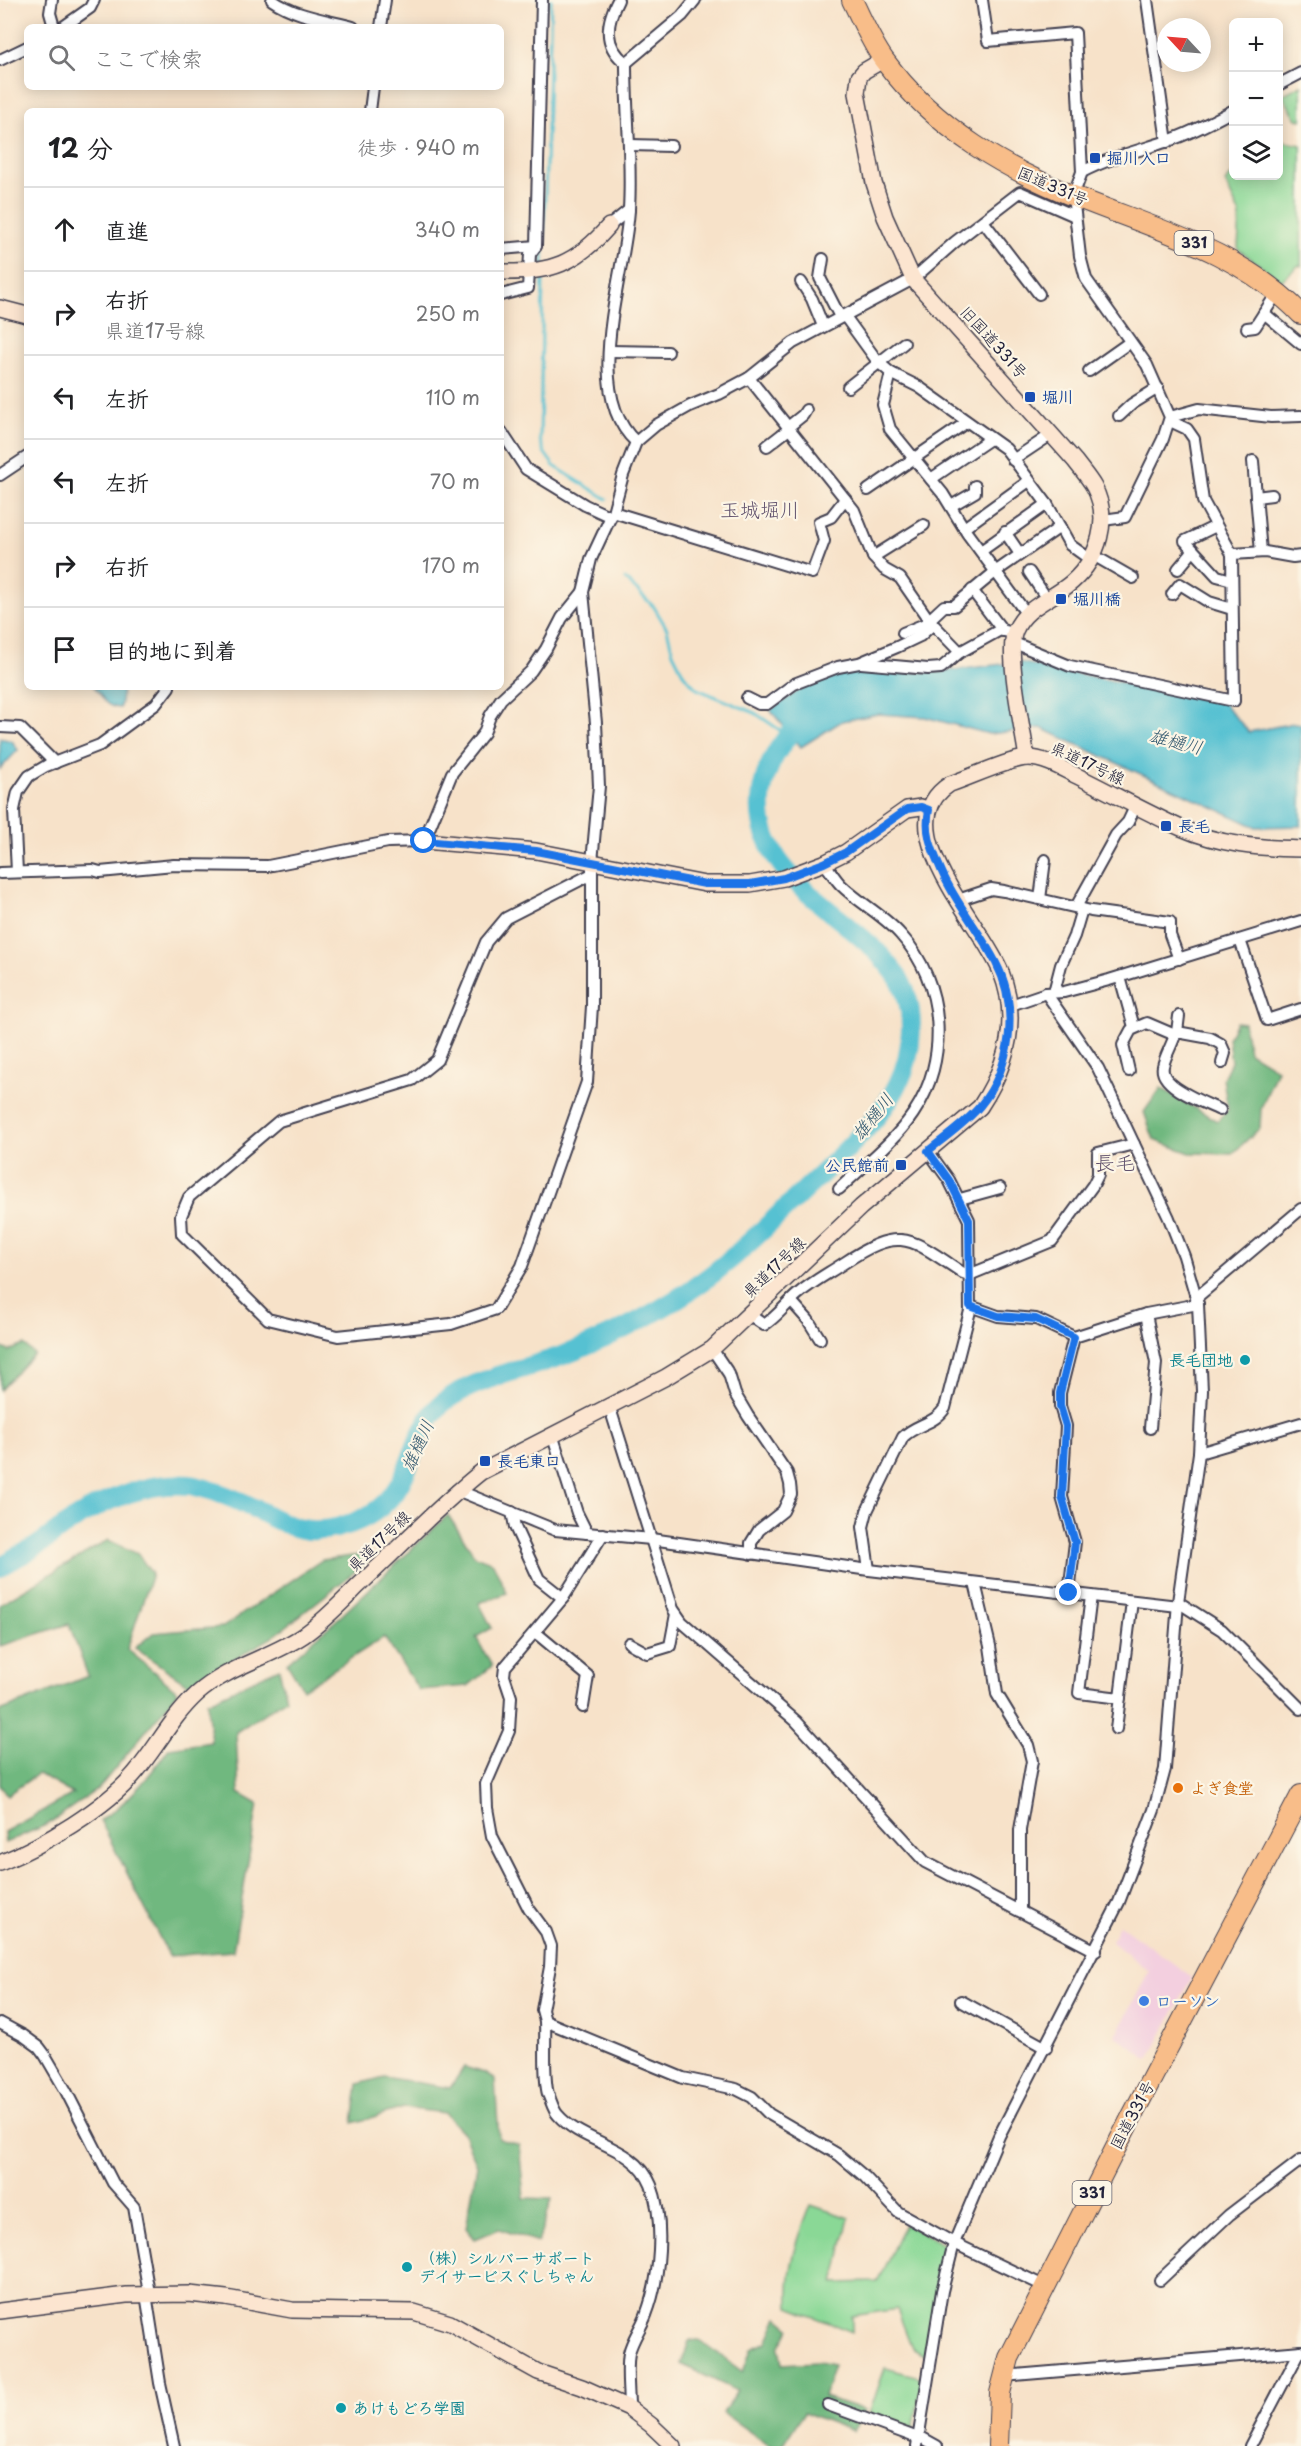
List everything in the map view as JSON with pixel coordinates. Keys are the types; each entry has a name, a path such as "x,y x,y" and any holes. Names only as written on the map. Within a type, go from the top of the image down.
{"highway":[{"name":"国道331号","path":"852,0 883,60 918,98 975,147 1018,172 1073,196 1173,233 1216,253 1259,278 1301,314"},
{"name":"国道331号","path":"998,2446 997,2424 1009,2358 1044,2286 1301,1795"}],"street":[{"path":"52,0 50,13 53,24"},
{"path":"67,24 90,8 94,0"},
{"path":"272,0 280,6 305,15 341,24"},
{"path":"381,24 385,0"},
{"path":"504,294 528,288 533,270 530,254 536,246 542,0"},
{"path":"618,0 607,31 617,56 626,63"},
{"path":"636,442 625,432 618,418 610,384 609,351 610,325 629,210 630,146 626,108 626,63 682,16 694,0"},
{"path":"859,663 941,668 960,652 999,630 1010,641 1079,668 1234,701 1232,554 1203,501 1194,439 1187,429 1170,419 1147,365 1086,279 1080,256 1073,196 1082,172 1075,33 988,40 982,0"},
{"path":"1147,0 1167,142"},
{"path":"0,60 24,48"},
{"name":"旧国道331号","path":"883,60 864,71 859,77 858,102 874,183 885,217 913,279 1052,434 1094,487 1103,520"},
{"path":"1283,82 1300,72"},
{"path":"370,108 373,90"},
{"path":"1082,172 1101,162 1167,142 1208,125 1229,112"},
{"path":"630,146 671,146"},
{"path":"592,868 506,918 495,930 486,942 437,1060 421,1074 412,1080 279,1121 189,1197 181,1216 182,1234 268,1319 338,1336 450,1324 496,1309 522,1266 587,1082 592,1006 592,868 599,786 596,723 583,592 591,559 612,514 636,442 665,420 749,378 794,343 913,279 1020,192 1075,216"},
{"path":"504,272 559,265 591,247 609,226 629,210"},
{"path":"982,221 1039,294"},
{"path":"504,249 536,246"},
{"path":"823,259 820,278 842,316 878,362 891,373 920,387 1006,449 1047,504 1071,545 1133,578"},
{"path":"801,282 812,299 823,326"},
{"path":"1247,328 1255,327 1277,293"},
{"path":"0,309 24,314"},
{"path":"1264,313 1301,344"},
{"path":"1089,371 1130,342"},
{"path":"848,387 904,343"},
{"path":"609,351 668,352"},
{"path":"891,373 883,405 890,429 931,479 1026,613"},
{"path":"749,378 854,510 873,557 884,569 900,578 931,622 960,652"},
{"path":"1119,416 1158,388"},
{"path":"1010,641 1026,613 1073,581 1092,558 1103,520 1125,517 1170,419 1199,409 1271,417 1301,416"},
{"path":"767,446 806,410"},
{"path":"868,490 967,422"},
{"path":"1013,460 1052,434"},
{"path":"504,436 526,469 585,505 812,573 824,541 819,522 831,517 845,499"},
{"path":"931,479 990,439"},
{"path":"0,475 24,459"},
{"path":"1253,460 1261,552"},
{"path":"964,528 1029,481"},
{"path":"951,507 975,492 975,486"},
{"path":"1256,497 1272,495"},
{"path":"981,551 1047,504"},
{"path":"873,557 924,525"},
{"path":"1216,526 1185,541 1217,576 1232,580"},
{"path":"747,698 759,704 767,704 794,684 838,667 859,663 920,636 944,606 954,606 995,572 1060,527"},
{"path":"1005,532 1020,554"},
{"path":"1178,569 1193,551"},
{"path":"1232,554 1261,552 1301,556"},
{"path":"1029,572 1047,599"},
{"path":"1172,594 1180,585 1209,602 1232,609"},
{"path":"972,590 1010,641 1027,758"},
{"path":"424,841 452,774 484,733 490,716 501,699 531,671 546,649 562,618 583,592"},
{"path":"903,633 931,622"},
{"path":"17,872 14,810 18,792 28,776 55,762 99,745 156,704 167,690"},
{"path":"0,727 20,728 55,762"},
{"name":"県道17号線","path":"0,1863 26,1851 120,1789 195,1696 225,1674 303,1635 331,1612 457,1490 498,1461 666,1377 712,1349 861,1207 980,1107 994,1086 1004,1064 1008,1006 1001,972 945,877 927,833 929,810 936,796 950,784 1027,758 1057,766 1182,828 1225,843 1301,849"},
{"path":"1050,992 1079,908 1116,835 1128,822 1136,805"},
{"path":"0,873 93,870 100,872 174,865 268,866 388,842 424,841 536,851 592,868 705,884 750,884 784,878 824,863 846,852 907,809 921,807 929,810"},
{"path":"1040,899 1045,860"},
{"path":"824,863 839,884 901,934 915,952 932,991 938,1028 938,1047 934,1065 926,1090 914,1113 887,1143 839,1189"},
{"path":"958,900 991,889 1079,908 1170,922 1170,935 1179,959"},
{"path":"1008,1006 1050,992 1064,992 1120,977 1301,921"},
{"path":"1240,940 1267,1020 1301,1009"},
{"path":"1120,977 1134,1027"},
{"path":"918,2440 942,2291 954,2243 999,2136 1096,1951 1119,1902 1154,1810 1165,1768 1178,1604 1199,1453 1202,1391 1197,1301 1169,1218 1098,1068 1050,992"},
{"path":"1179,1016 1176,1034 1162,1068 1164,1076 1175,1088 1220,1110"},
{"path":"1129,1071 1123,1045 1134,1027 1147,1023 1176,1034 1210,1038 1221,1044 1225,1053 1222,1063"},
{"path":"750,1315 764,1325 807,1287 870,1246 891,1239 900,1239 926,1249 969,1275 1052,1240 1093,1185 1098,1175 1098,1153 1134,1144"},
{"path":"869,1570 863,1527 871,1498 903,1437 936,1419 945,1408 965,1336 970,1306 969,1220 960,1199 928,1151"},
{"path":"960,1199 1000,1188"},
{"path":"970,1306 998,1316 1036,1319 1074,1337 1146,1314 1197,1301 1301,1209"},
{"path":"790,1301 808,1320 819,1339"},
{"path":"1146,1314 1156,1363 1150,1428"},
{"path":"1069,1593 1075,1542 1062,1497 1066,1426 1060,1406 1062,1384 1074,1337"},
{"path":"712,1349 729,1374 735,1394 748,1416 787,1473 790,1484 791,1494 783,1511 759,1530 751,1543 751,1554"},
{"path":"609,1405 676,1614 682,1622 796,1721 925,1862 1096,1951"},
{"path":"1199,1453 1301,1423"},
{"path":"552,1434 577,1513 586,1533"},
{"path":"457,1490 555,1530 651,1539 975,1583 1178,1604 1222,1630 1301,1709"},
{"path":"512,1512 515,1527 539,1579 563,1598"},
{"path":"603,1534 563,1598 505,1667 504,1676 511,1697 509,1731 486,1784 492,1836 529,1909 546,1932 550,1946 550,1967 542,2010 545,2021 547,2091 556,2114 572,2127 618,2151 638,2165 650,2183 657,2204 659,2260 657,2279 646,2316 629,2353 629,2408"},
{"path":"975,1583 990,1646 997,1694 1028,1745 1032,1761 1020,1830 1020,1911"},
{"path":"1091,1596 1079,1693 1120,1698"},
{"path":"1116,1729 1132,1601"},
{"path":"629,1643 647,1653 670,1646 676,1614"},
{"path":"535,1632 588,1676 583,1707"},
{"path":"962,2001 1046,2048"},
{"path":"545,2021 683,2078 736,2089 752,2097 769,2114 839,2155 865,2177 898,2212 954,2243 1044,2286"},
{"path":"0,2023 24,2036 39,2047 45,2055 109,2175 134,2207 160,2383 174,2446"},
{"path":"1160,2280 1229,2215 1301,2160"},
{"path":"0,2311 148,2294 210,2295 292,2310 346,2313 397,2311 431,2316 538,2372 629,2408 673,2446"},
{"path":"1004,2376 1300,2351"},
{"path":"1250,2446 1300,2351"},
{"path":"828,2405 937,2446"}],"shaded area":[{"path":"1119,1924 1192,1977 1149,2060 1116,2036 1149,1971 1112,1942"}],"green space":[{"path":"1301,85 1301,120 1297,119 1283,94"},
{"path":"1283,142 1301,145 1301,266 1299,265 1281,281 1238,249 1240,215 1225,182 1229,178 1229,180 1283,180"},
{"path":"1236,1022 1244,1023 1249,1052 1277,1069 1261,1109 1260,1128 1232,1154 1190,1153 1154,1140 1144,1112 1161,1088 1217,1121 1228,1110 1223,1078 1231,1062 1228,1038"},
{"path":"24,1345 34,1354 0,1390 0,1347 9,1351"},
{"path":"448,1515 475,1556 493,1563 507,1593 479,1603 492,1628 476,1637 492,1666 468,1686 419,1690 384,1637 303,1689 287,1663 341,1616"},
{"path":"108,1540 138,1554 152,1574 127,1649 178,1692 99,1788 48,1824 5,1843 4,1832 73,1794 38,1774 7,1795 0,1785 0,1711 88,1676 69,1624 0,1646 0,1604"},
{"path":"360,1555 372,1558 273,1637 189,1685 135,1648 153,1633 223,1627 322,1560"},
{"path":"279,1668 286,1699 236,1732 239,1793 258,1804 233,1951 169,1956 100,1820 138,1788 169,1748 211,1742 207,1702"},
{"path":"464,2067 484,2073 495,2080 499,2139 519,2145 524,2198 552,2199 538,2242 499,2229 475,2239 466,2228 477,2165 464,2134 444,2113 404,2108 353,2123 358,2084 384,2077 450,2088"},
{"path":"811,2205 849,2218 834,2283 877,2282 905,2224 947,2246 927,2357 912,2348 897,2309 852,2316 852,2332 789,2307 794,2255"},
{"path":"778,2317 790,2327 779,2349 782,2364 818,2362 834,2365 824,2397 865,2410 853,2431 804,2412 782,2446 770,2446 723,2413 737,2391 681,2364 689,2341 699,2340 743,2372 751,2349 767,2342"},
{"path":"885,2368 923,2378 913,2429 869,2414"}],"water":[{"path":"1019,662 1223,703 1249,732 1294,723 1301,724 1301,826 1256,827 1041,728 989,734 925,717 878,714 842,721 801,747 770,710 804,687 850,672 939,672"},
{"path":"97,690 123,690 120,708 106,703"},
{"path":"0,738 12,741 18,750 0,769"}],"waterway":[{"path":"543,265 551,0"},
{"path":"543,275 540,440 544,452 554,466 607,499"},
{"path":"625,579 654,607 667,629 673,653 684,675 697,689 755,713 787,735"},
{"name":"雄樋川","path":"0,1567 34,1548 85,1513 128,1493 159,1486 190,1485 210,1490 287,1524 309,1530 336,1528 365,1517 386,1502 399,1485 425,1426 436,1409 454,1395 480,1382 550,1360 607,1337 654,1313 684,1294 713,1274 748,1244 859,1136 882,1110 898,1084 910,1045 911,1017 905,991 882,957 792,877 775,855 764,829 761,800 770,764 791,732 808,714"}],"place":[{"name":"掘川入口","path":"1095,158"},
{"name":"堀川","path":"1030,397"},
{"name":"堀川橋","path":"1061,599"},
{"name":"長毛","path":"1166,826"},
{"name":"公民館前","path":"901,1165"},
{"name":"長毛団地","path":"1245,1360"},
{"name":"長毛東口","path":"485,1461"},
{"name":"よぎ食堂","path":"1178,1788"},
{"name":"ローソン","path":"1144,2001"},
{"name":"（株）シルバーサポート デイサービスぐしちゃん","path":"407,2267"},
{"name":"あけもどろ学園","path":"341,2408"}],"district":[{"name":"玉城堀川","path":"760,510"},
{"name":"長毛","path":"1115,1163"}],"route":[{"path":"424,841 536,851 705,884 750,884 784,878 824,863 846,852 907,809 921,807 929,810 927,833 932,848 952,891 1001,972 1009,1020 1004,1064 994,1086 980,1107 928,1151 949,1180 965,1207 969,1220 970,1306 998,1316 1036,1319 1074,1337 1060,1393 1060,1406 1066,1426 1062,1497 1075,1542 1069,1593"}]}
